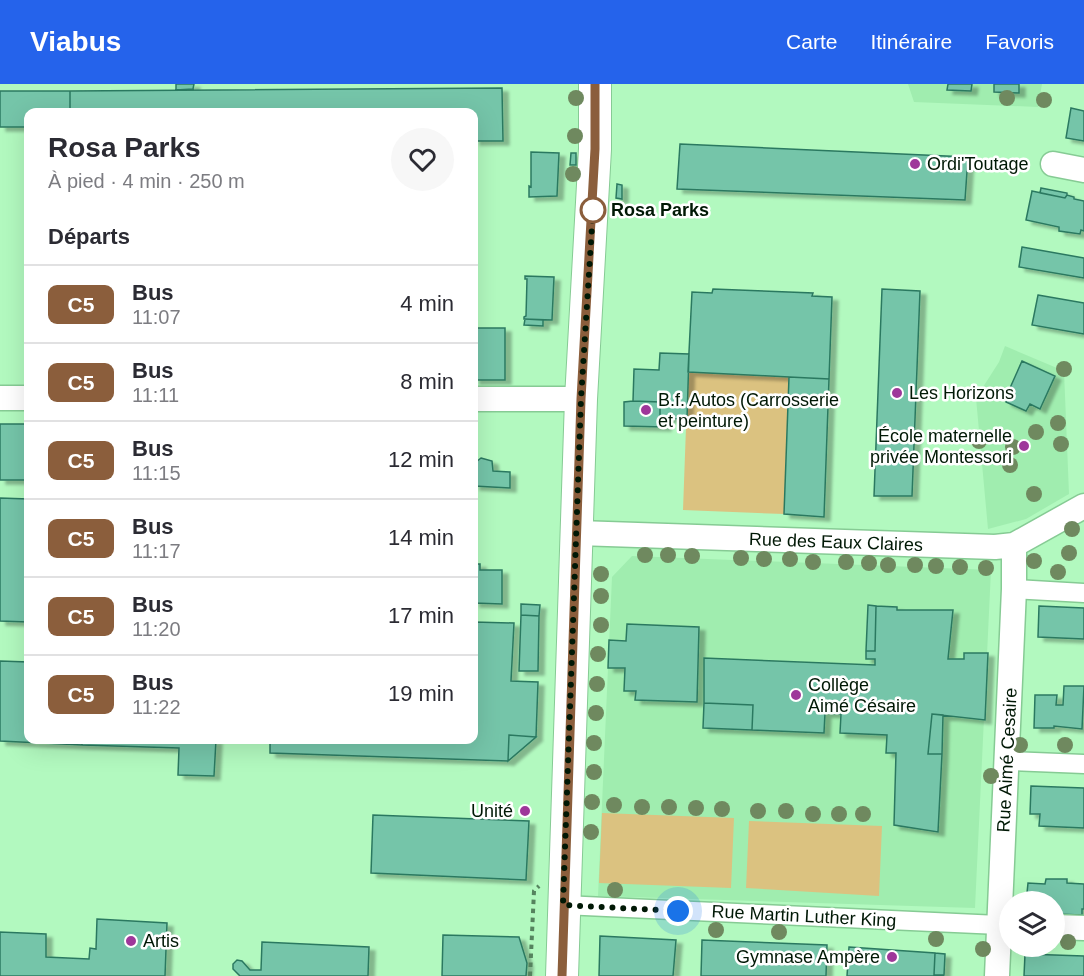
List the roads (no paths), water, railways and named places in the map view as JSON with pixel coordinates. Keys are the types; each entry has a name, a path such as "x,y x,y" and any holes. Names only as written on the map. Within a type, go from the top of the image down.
{"street":[{"path":"562,976 553,895 578,533 581,399 593,210 595,84"},
{"path":"1053,164 1084,170"},
{"path":"0,398 24,398"},
{"path":"478,399 581,399"},
{"name":"Rue des Eaux Claires","path":"578,533 995,547 1014,545 1084,506"},
{"name":"Rue Aimé Cesaire","path":"1005,891 1014,545"},
{"path":"1014,589 1084,593"},
{"path":"1007,761 1084,764"},
{"name":"Rue Martin Luther King","path":"553,895 999,926"},
{"path":"1065,927 1084,928"},
{"name":"Rue Aimé Cesaire","path":"997,976 1000,957"}],"place":[{"name":"Ordi'Toutage","path":"915,164"},
{"name":"Rosa Parks","path":"593,210"},
{"name":"Les Horizons","path":"897,393"},
{"name":"B.f. Autos (Carrosserie et peinture)","path":"646,410"},
{"name":"École maternelle privée Montessori","path":"1024,446"},
{"name":"Collège Aimé Césaire","path":"796,695"},
{"name":"Unité","path":"525,811"},
{"name":"Artis","path":"131,941"},
{"name":"Gymnase Ampère","path":"892,957"}]}
